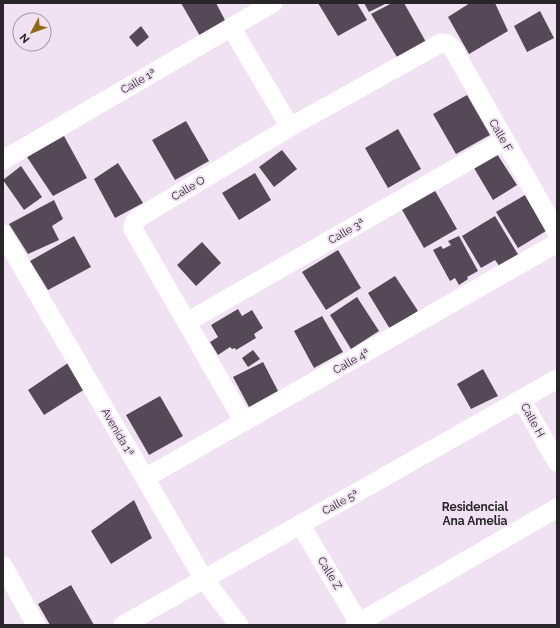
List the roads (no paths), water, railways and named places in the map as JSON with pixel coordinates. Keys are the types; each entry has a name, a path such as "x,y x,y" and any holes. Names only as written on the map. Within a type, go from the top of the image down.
{"street":[{"name":"Calle 1ª","path":"3,160 272,3"},
{"path":"231,27 290,127"},
{"name":"Calle O","path":"244,422 133,228 134,223 138,218 290,127 441,43"},
{"name":"Calle F","path":"441,43 448,44 453,49 557,232"},
{"name":"Calle 3ª","path":"187,322 505,140"},
{"name":"Avenida 1ª","path":"3,234 203,578 239,625"},
{"name":"Calle 4ª","path":"145,478 557,242"},
{"name":"Calle 5ª","path":"123,625 203,578 557,379"},
{"name":"Calle H","path":"521,399 557,462"},
{"path":"357,624 557,508"},
{"name":"Calle Z","path":"300,524 357,624"},
{"path":"3,566 36,625"}],"district":[{"name":"Residencial Ana Amelia","path":"475,514"}]}
